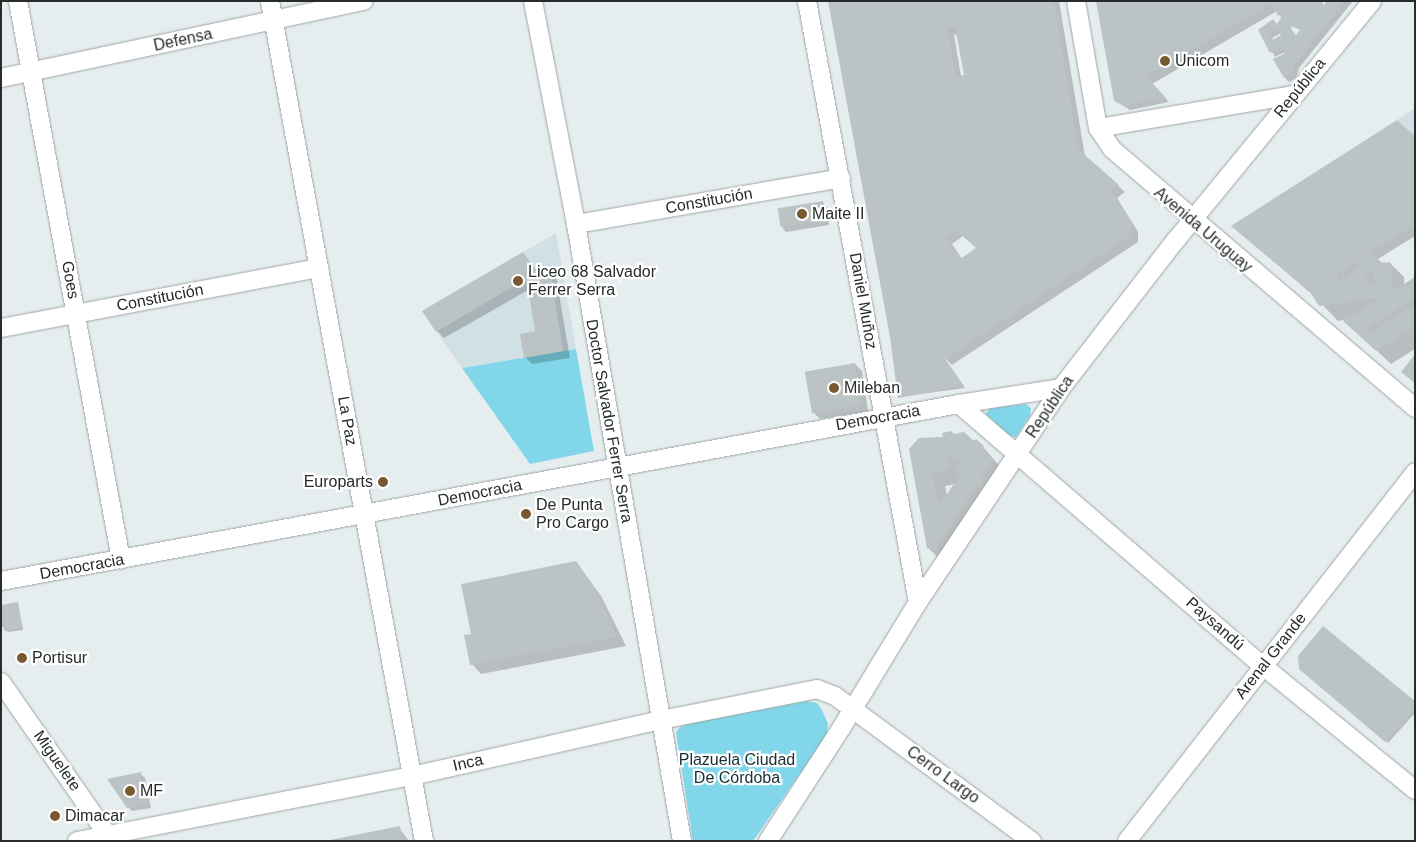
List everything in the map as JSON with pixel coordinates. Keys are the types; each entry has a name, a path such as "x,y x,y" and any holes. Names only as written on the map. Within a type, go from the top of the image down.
{"street":[{"name":"Goes","path":"18,1 121,560"},
{"name":"La Paz","path":"270,1 424,841"},
{"name":"Defensa","path":"1,78 364,1"},
{"name":"Doctor Salvador Ferrer Serra","path":"533,1 576,224 682,841"},
{"name":"Daniel Muñoz","path":"807,1 841,178 882,417 918,602"},
{"name":"Avenida Uruguay","path":"1076,1 1098,128 1120,159 1415,408"},
{"name":"República","path":"774,838 918,602 1061,388 1192,221 1372,1"},
{"path":"1098,128 1294,95"},
{"name":"Constitución","path":"576,224 841,178"},
{"name":"Constitución","path":"1,328 319,268"},
{"name":"Democracia","path":"1,581 882,417 1061,388"},
{"path":"959,404 1018,454"},
{"name":"Paysandú","path":"1018,454 1263,666 1415,790"},
{"name":"Arenal Grande","path":"1127,841 1415,472"},
{"name":"Miguelete","path":"1,682 111,838"},
{"name":"Inca","path":"77,841 111,838 412,776 661,720 817,689 836,696 853,709"},
{"name":"Cerro Largo","path":"853,709 1032,841"}],"shaded area":[{"path":"1415,108 1415,136 1397,120"},
{"name":"Liceo 68 Salvador Ferrer Serra","path":"556,233 576,349 462,368 422,311"}],"green space":[{"path":"576,349 594,451 530,464 462,368"},
{"path":"1026,404 1031,408 1030,416 1016,437 1008,436 986,414 990,408"},
{"name":"Plazuela Ciudad De Córdoba","path":"806,701 817,703 822,710 828,724 827,735 753,841 693,841 676,733 679,728 687,724"}],"building":[{"path":"828,1 1054,1 1078,149 1119,185 1084,208 1111,191 1132,224 1131,235 945,359 964,386 898,398 890,337","holes":["955,27 964,75 956,76 947,28","956,230 976,248 960,259 946,237"]},
{"path":"1096,1 1319,1 1324,5 1327,1 1345,1 1295,64 1292,73 1284,78 1273,59 1284,54 1281,47 1270,53 1258,30 1273,19 1277,24 1287,10 1278,16 1272,4 1146,76 1166,98 1124,106 1114,101","holes":["1291,26 1300,30 1296,35 1292,31","1277,29 1281,35 1273,40 1269,33"]},
{"path":"1397,120 1415,136 1415,225 1372,251 1380,263 1390,262 1393,291 1415,277 1415,298 1368,328 1370,332 1415,304 1415,327 1376,351 1343,321 1381,298 1319,306 1310,292 1231,226","holes":["1356,262 1359,267 1339,281 1336,275","1373,271 1376,282 1368,283 1365,276"]},
{"name":"Maite II","path":"823,201 826,220 781,227 778,208"},
{"path":"523,252 535,270 550,268 563,351 524,358 520,334 535,331 527,282 519,283 436,332 422,311"},
{"path":"1415,354 1415,383 1401,372"},
{"name":"Mileban","path":"855,363 862,404 812,413 805,372"},
{"path":"952,431 953,434 964,432 974,441 976,439 984,446 982,449 991,456 991,462 981,477 984,479 979,487 976,485 935,550 927,548 909,449 919,438 943,437 942,433","holes":["948,457 960,461 954,471 960,475 943,500 938,502 932,473 950,469"]},
{"path":"576,561 593,585 617,637 470,665 464,635 471,634 461,584"},
{"path":"18,602 22,628 5,631 1,624 1,605"},
{"path":"1323,626 1415,701 1415,710 1385,742 1299,669 1298,656"},
{"name":"MF","path":"141,772 147,803 127,808 107,779"},
{"path":"400,826 403,841 330,841 330,840"}],"place":[{"name":"Unicom","path":"1165,61"},
{"name":"Maite II","path":"802,214"},
{"name":"Liceo 68 Salvador Ferrer Serra","path":"518,281"},
{"name":"Mileban","path":"834,388"},
{"name":"Europarts","path":"383,482"},
{"name":"De Punta Pro Cargo","path":"526,514"},
{"name":"Portisur","path":"22,658"},
{"name":"MF","path":"130,791"},
{"name":"Dimacar","path":"55,816"}]}
